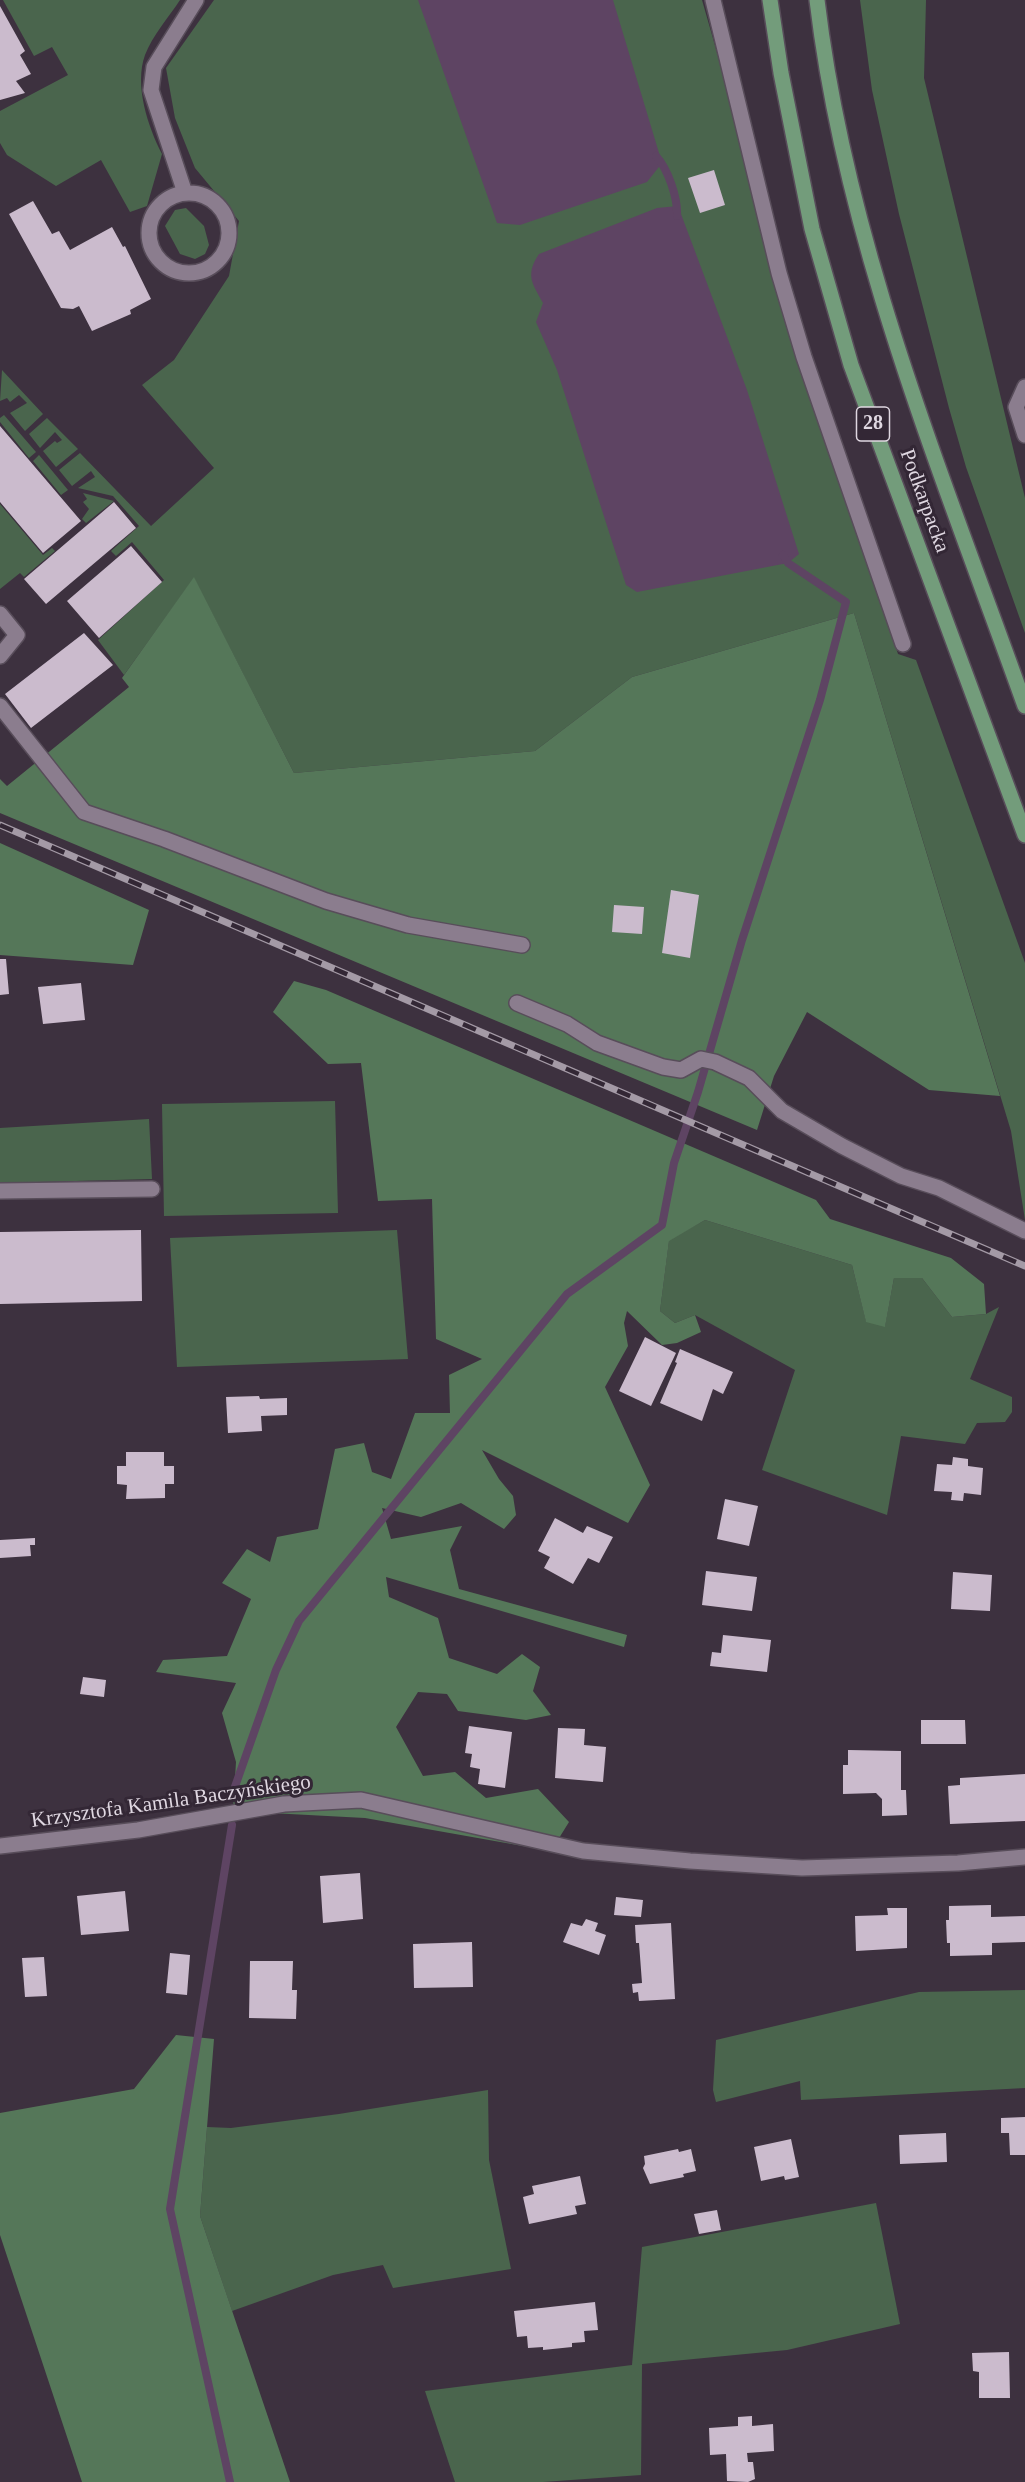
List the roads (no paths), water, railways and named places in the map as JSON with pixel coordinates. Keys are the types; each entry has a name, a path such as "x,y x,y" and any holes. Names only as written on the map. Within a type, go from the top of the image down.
{"main road":[{"name":"Podkarpacka","path":"770,0 781,73 812,229 851,365 1025,835"},
{"name":"Podkarpacka","path":"817,0 824,61 868,251 922,417 1025,706"}],"street":[{"path":"185,193 152,90 154,67 196,0"},
{"path":"712,0 760,194 804,357 903,644"},
{"path":"185,193 199,194 211,199 221,208 229,230 228,242 216,262 194,272 180,272 162,262 151,245 149,231 157,208 174,195 185,193"},
{"path":"1025,387 1017,407 1025,435"},
{"path":"0,614 17,635 0,656"},
{"path":"0,706 84,812 164,839 326,901 408,925 522,945"},
{"path":"517,1003 567,1024 597,1043 663,1067 681,1070 708,1060 749,1078 782,1111 842,1146 901,1176 939,1188 1025,1231"},
{"path":"0,1191 152,1189"},
{"name":"Krzysztofa Kamila Baczyńskiego","path":"0,1846 138,1830 284,1804 361,1800 583,1851 680,1860 802,1868 958,1863 1025,1857"}],"waterway":[{"path":"656,156 671,184 677,216"},
{"path":"231,1798 276,1670 299,1621 567,1294 662,1225 674,1163 698,1092 742,940 820,700 846,602 788,563 783,555"},
{"path":"230,2482 170,2209 232,1825"}],"railway":[{"path":"0,825 1025,1266"}]}
